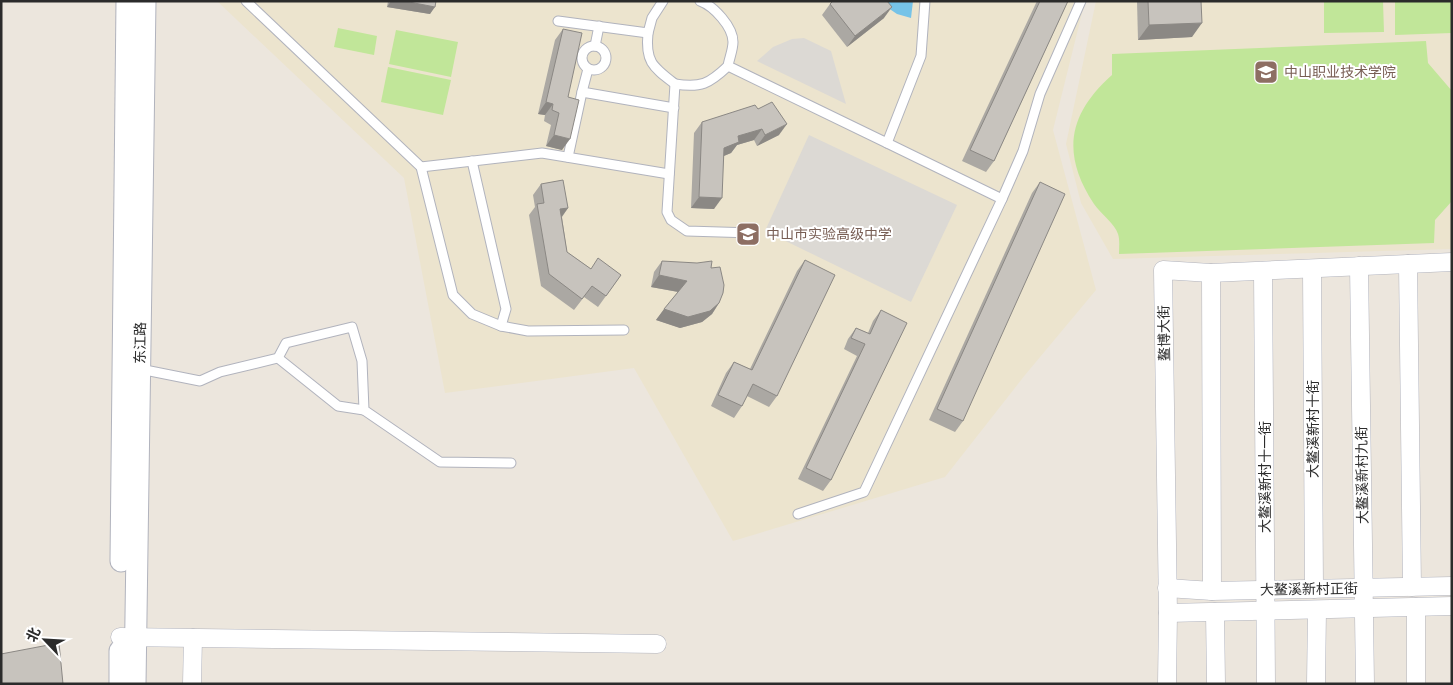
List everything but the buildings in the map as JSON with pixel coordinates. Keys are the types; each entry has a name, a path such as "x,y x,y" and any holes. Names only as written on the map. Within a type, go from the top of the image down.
{"street":[{"name":"东江路","path":"127,1 127,637 135,684"},
{"name":"东江路","path":"120,684 127,637 140,369 146,1"},
{"name":"鳌博大街","path":"1167,684 1168,613 1163,270 1211,273 1452,262"},
{"path":"1408,264 1412,587"},
{"name":"大鳌溪新村九街","path":"1359,266 1365,684"},
{"name":"大鳌溪新村十街","path":"1312,269 1314,589"},
{"name":"大鳌溪新村十一街","path":"1263,271 1266,684"},
{"path":"1211,273 1212,590"},
{"name":"大鳌溪新村正街","path":"1167,588 1266,590 1452,586"},
{"name":"大鳌溪新村正街","path":"1168,613 1452,606"},
{"path":"1416,607 1416,684"},
{"path":"1316,684 1317,610"},
{"path":"1215,612 1216,684"},
{"path":"127,637 657,644"},
{"path":"192,684 193,638"}],"lane":[{"path":"246,1 421,167 453,295 472,314 501,326 528,331 624,330"},
{"path":"663,1 652,18 646,50 652,66 675,84 695,87 713,80 728,66 733,41 722,17 706,3 700,1"},
{"path":"887,143 921,56 925,1"},
{"path":"798,514 864,492 1002,199 1023,151 1040,94 1081,1"},
{"path":"558,21 648,33"},
{"path":"595,46 599,26"},
{"path":"595,46 604,51 605,62 596,70 588,69 583,63 582,55 586,48 595,46"},
{"path":"728,66 1002,199"},
{"path":"568,157 588,69"},
{"path":"675,84 666,212 671,220 687,231 753,233"},
{"path":"582,92 674,108"},
{"path":"421,167 542,153 669,174"},
{"path":"472,161 506,309 501,326"},
{"path":"140,369 200,381 220,372 278,358 286,343 352,327 362,361 364,410"},
{"path":"278,358 338,406 364,410 440,462 511,463"}],"shaded area":[{"name":"中山市实验高级中学","path":"217,1 1085,1 1053,130 1096,290 1025,375 945,477 733,541 634,368 445,393 404,178"},
{"name":"中山职业技术学院","path":"1096,1 1452,1 1452,249 1113,259 1081,203 1066,144"},
{"path":"804,38 831,51 846,104 757,61 773,47 792,39"},
{"path":"809,135 957,205 911,302 765,231"}],"green space":[{"path":"1324,1 1383,1 1384,32 1324,33"},
{"path":"1452,1 1452,33 1395,35 1395,2"},
{"path":"338,28 377,36 374,55 334,47"},
{"path":"396,30 458,42 451,77 389,64"},
{"name":"中山职业技术学院","path":"1426,41 1428,63 1452,91 1452,201 1435,220 1434,243 1119,254 1118,234 1094,204 1083,186 1074,151 1074,135 1078,120 1097,90 1112,75 1112,54"},
{"path":"388,67 451,80 443,115 381,102"}],"water":[{"path":"878,1 913,1 911,18 897,14"}],"place":[{"name":"中山职业技术学院","path":"1266,72"},
{"name":"中山市实验高级中学","path":"748,234"}]}
